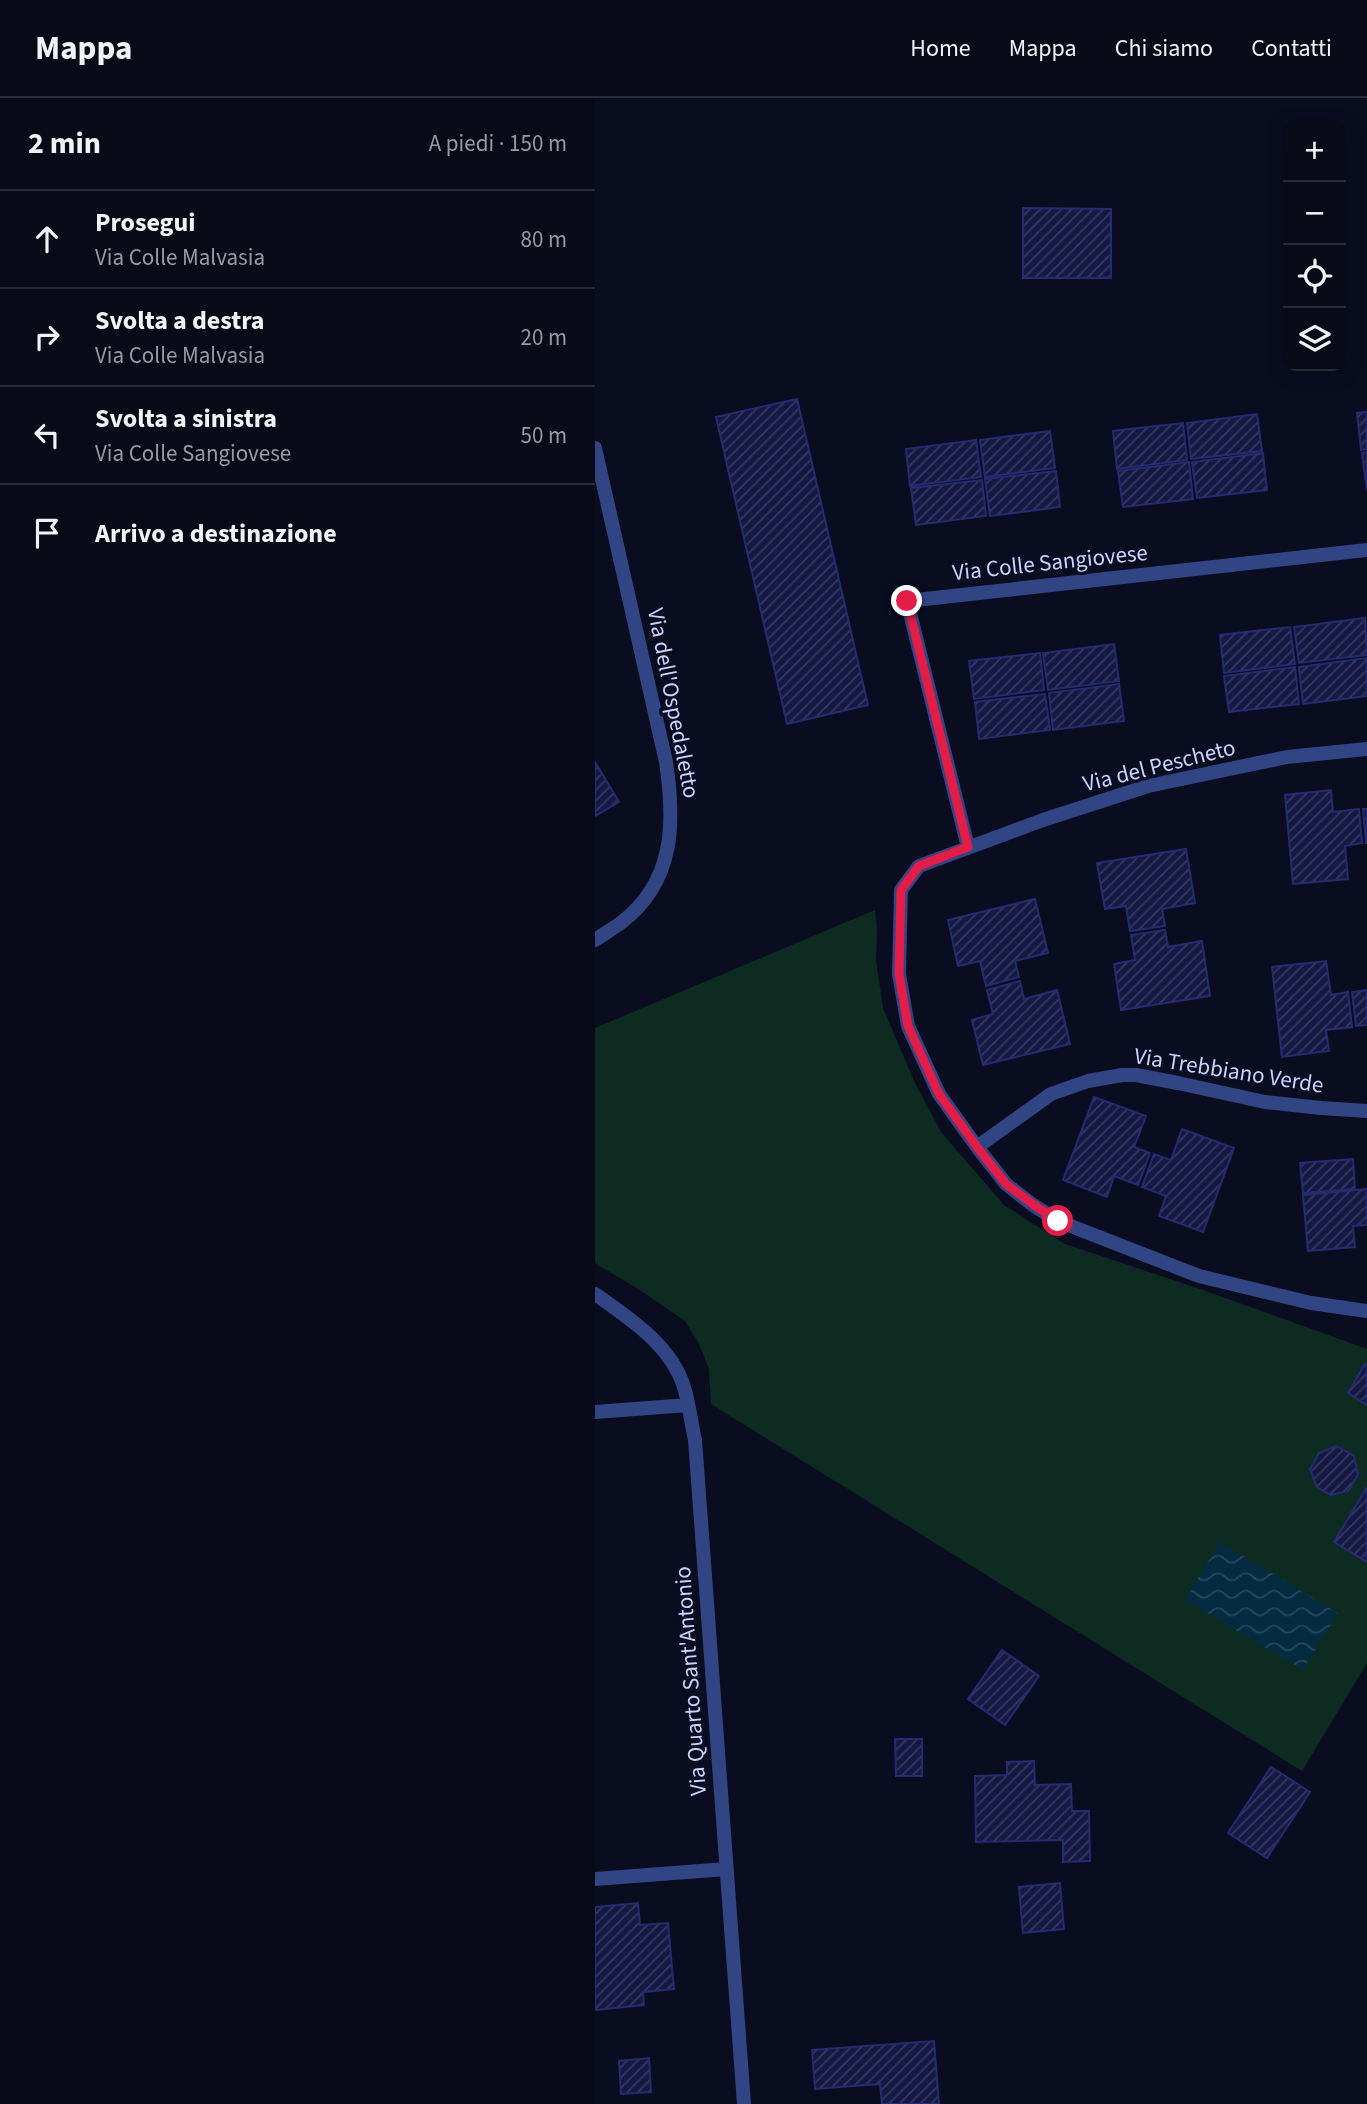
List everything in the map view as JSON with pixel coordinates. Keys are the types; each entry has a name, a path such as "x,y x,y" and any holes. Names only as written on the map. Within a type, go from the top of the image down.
{"street":[{"name":"Via dell'Ospedaletto","path":"595,448 666,762 672,814 659,878 624,920 595,940"},
{"name":"Via Colle Sangiovese","path":"968,847 907,601 1367,550"},
{"name":"Via del Pescheto","path":"1367,749 1287,757 1148,786 1044,820 919,866 901,890 899,974 908,1026 939,1094 1006,1184 1034,1205 1070,1226 1199,1276 1311,1303 1367,1311"},
{"name":"Via Trebbiano Verde","path":"977,1147 1051,1094 1088,1081 1122,1075 1136,1075 1265,1102 1367,1111"},
{"name":"Via Quarto Sant'Antonio","path":"595,1294 628,1318 661,1348 673,1363 684,1385 695,1440 744,2104"},
{"path":"595,1412 688,1405"},
{"path":"595,1879 726,1870"}],"green space":[{"path":"875,910 876,960 883,1008 914,1081 941,1132 1004,1205 1065,1244 1367,1349 1367,1663 1302,1771 711,1404 709,1369 699,1344 685,1321 595,1263 595,1028"}],"water":[{"path":"1220,1542 1338,1613 1303,1670 1185,1600"}],"building":[{"path":"1023,208 1111,209 1111,278 1023,278"},
{"path":"797,399 868,705 787,724 716,417"},
{"path":"1367,412 1367,449 1361,450 1357,413"},
{"path":"1257,414 1262,451 1191,459 1187,423"},
{"path":"1183,423 1187,460 1117,469 1113,431"},
{"path":"1050,431 1055,468 985,477 980,440"},
{"path":"976,440 981,477 910,486 906,449"},
{"path":"1367,452 1367,490 1362,453"},
{"path":"1263,453 1267,490 1197,498 1192,462"},
{"path":"1189,462 1193,499 1123,507 1118,471"},
{"path":"1056,471 1060,507 990,516 985,479"},
{"path":"982,480 986,516 916,525 911,488"},
{"path":"1365,618 1367,655 1299,663 1294,627"},
{"path":"1290,627 1295,664 1224,673 1220,635"},
{"path":"1114,644 1119,681 1048,690 1043,653"},
{"path":"1040,653 1044,690 974,699 969,661"},
{"path":"1367,658 1367,696 1303,704 1299,667"},
{"path":"1295,667 1299,704 1229,712 1224,676"},
{"path":"1119,684 1124,721 1053,730 1049,693"},
{"path":"1045,694 1050,730 979,739 975,702"},
{"path":"595,762 619,802 595,816"},
{"path":"1331,790 1333,812 1359,809 1362,843 1345,846 1348,879 1293,884 1285,795"},
{"path":"1363,809 1367,809 1367,843 1366,843"},
{"path":"1186,849 1195,903 1162,909 1165,926 1130,931 1126,906 1105,909 1097,863"},
{"path":"1035,899 1048,953 1015,961 1019,977 986,986 980,961 958,966 948,920"},
{"path":"1165,930 1168,947 1202,941 1210,996 1121,1010 1114,964 1135,960 1131,935"},
{"path":"1326,961 1331,995 1348,992 1352,1027 1326,1030 1329,1051 1282,1057 1272,967"},
{"path":"1020,981 1024,999 1057,990 1070,1044 983,1065 972,1020 993,1014 987,990"},
{"path":"1367,990 1367,1025 1356,1026 1352,992"},
{"path":"1094,1097 1146,1116 1134,1147 1150,1153 1138,1185 1114,1176 1107,1197 1063,1180"},
{"path":"1182,1129 1234,1148 1203,1232 1159,1216 1166,1196 1142,1187 1154,1154 1171,1160"},
{"path":"1353,1159 1355,1189 1303,1193 1300,1163"},
{"path":"1367,1189 1367,1225 1353,1226 1355,1247 1308,1251 1303,1195"},
{"path":"1365,1364 1367,1365 1367,1405 1348,1393"},
{"path":"1336,1446 1354,1456 1358,1475 1348,1491 1331,1495 1317,1487 1310,1469 1319,1453"},
{"path":"1367,1487 1367,1562 1334,1542"},
{"path":"1002,1650 1039,1676 1005,1725 968,1699"},
{"path":"895,1739 922,1739 922,1776 896,1776"},
{"path":"1034,1761 1035,1785 1071,1784 1072,1811 1089,1811 1090,1861 1063,1862 1063,1840 976,1842 975,1776 1007,1775 1007,1762"},
{"path":"1271,1767 1310,1792 1267,1858 1228,1833"},
{"path":"1060,1883 1064,1929 1023,1933 1019,1887"},
{"path":"638,1903 640,1925 668,1923 674,1989 643,1992 644,2005 595,2010 595,1907"},
{"path":"934,2041 939,2104 882,2104 880,2084 815,2089 812,2050"},
{"path":"649,2058 651,2092 621,2094 619,2061"}],"route":[{"path":"907,601 968,847 919,866 901,890 899,974 908,1026 939,1094 977,1147 1006,1184 1058,1221"}]}
